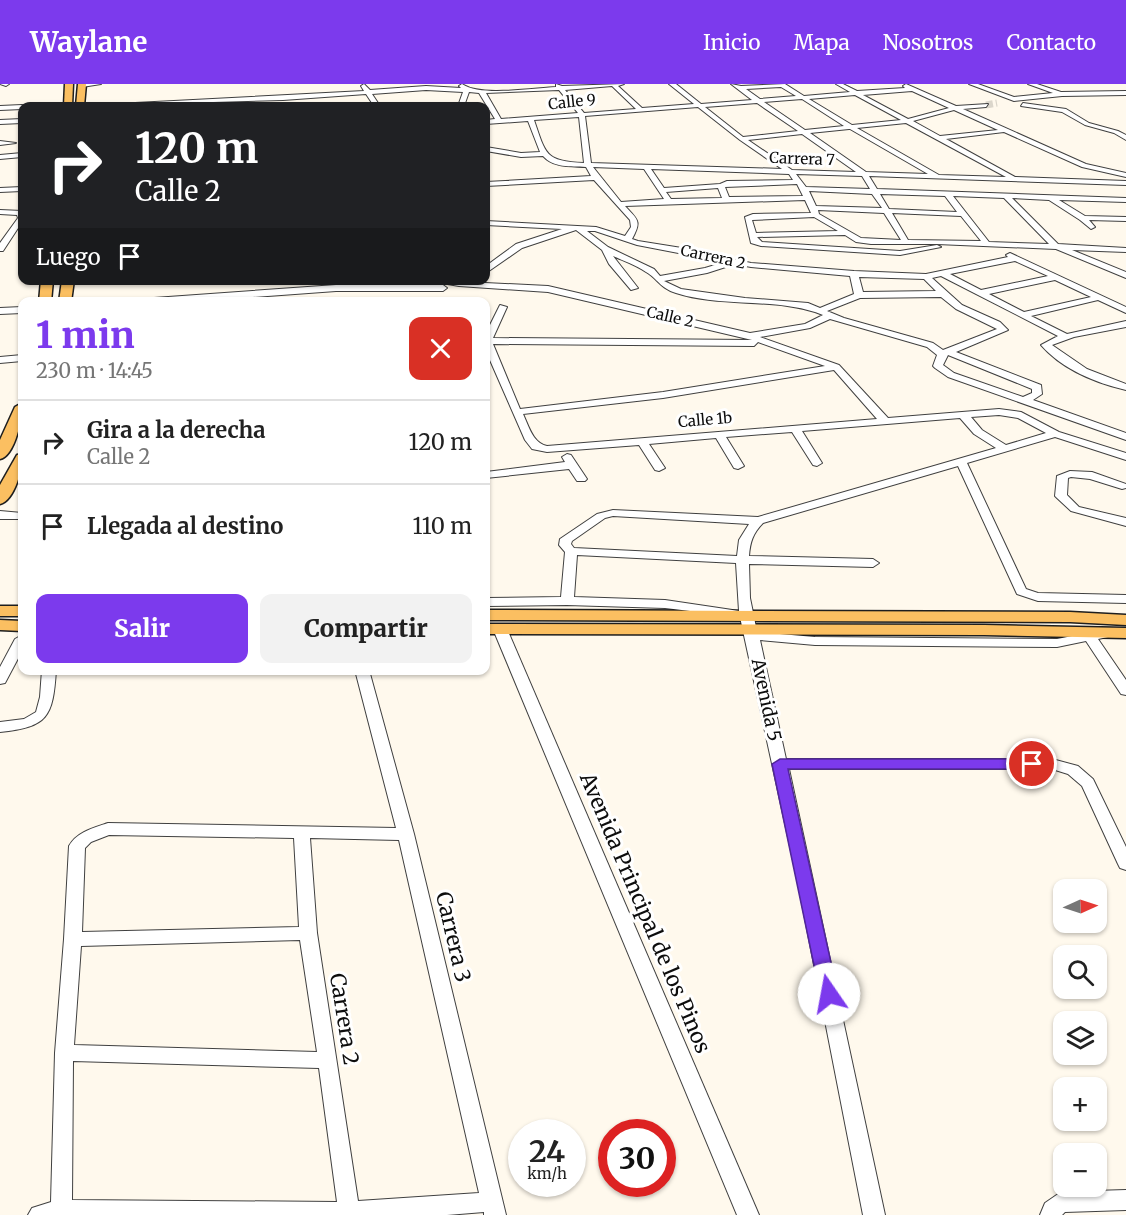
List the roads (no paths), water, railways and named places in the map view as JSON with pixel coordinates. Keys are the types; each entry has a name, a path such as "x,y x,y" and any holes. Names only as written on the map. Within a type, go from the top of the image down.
{"main road":[{"path":"68,102 69,84"},
{"path":"80,102 82,85"},
{"path":"0,455 6,435 18,414"},
{"path":"0,499 18,465"},
{"path":"0,610 18,611"},
{"path":"490,615 749,627 1118,633"},
{"path":"493,629 749,627 1070,617 1126,620"},
{"path":"0,625 18,626"}],"street":[{"path":"0,84 6,84"},
{"path":"82,85 98,84"},
{"path":"363,84 375,102"},
{"path":"461,84 466,91"},
{"path":"496,84 502,92"},
{"path":"614,84 640,109"},
{"path":"243,102 426,88 502,92 559,86 621,84"},
{"path":"672,84 742,139 791,172 814,212 866,242 1055,246 1126,250"},
{"path":"737,86 781,84 938,177"},
{"name":"Carrera 7","path":"839,84 1083,218"},
{"path":"901,84 1084,166 1126,175"},
{"path":"972,84 1014,99"},
{"path":"1031,84 1062,94"},
{"path":"1085,85 1103,93"},
{"path":"559,86 582,114 588,165 596,178 634,220 635,227 627,240"},
{"path":"737,86 864,174 906,242"},
{"name":"Calle 9","path":"490,122 912,89"},
{"path":"283,98 289,91"},
{"path":"462,102 466,91"},
{"path":"482,92 486,100 517,99"},
{"path":"997,103 1062,94 1126,93"},
{"path":"300,97 303,102"},
{"path":"559,99 570,98"},
{"path":"1006,101 1016,105 1064,110 1087,124 1116,132 1126,138"},
{"path":"742,139 906,121 955,108 986,105"},
{"path":"490,106 500,122"},
{"path":"0,108 18,107"},
{"path":"490,156 543,154 531,120"},
{"path":"0,122 18,121"},
{"path":"937,138 1004,131"},
{"path":"0,143 13,143"},
{"path":"490,150 521,155"},
{"path":"0,155 18,153"},
{"name":"Carrera 7","path":"543,154 554,163 588,165 1126,183"},
{"path":"646,167 669,201"},
{"path":"490,184 596,178"},
{"path":"661,190 721,186 727,183 876,192 1126,201"},
{"path":"721,186 726,199"},
{"path":"0,190 18,189"},
{"path":"948,195 987,244"},
{"path":"1006,196 1055,246 1126,275"},
{"path":"620,204 807,198"},
{"path":"0,205 18,204"},
{"path":"945,246 900,253 767,245 754,242 748,217 814,212 886,211 962,214"},
{"path":"0,212 18,214"},
{"path":"1083,218 1126,219"},
{"path":"1083,218 1091,227"},
{"path":"0,249 18,223"},
{"name":"Carrera 2","path":"490,224 596,229 627,240 732,262 781,269 854,274 926,277 1016,258"},
{"path":"490,267 530,241 577,227 605,249 644,267 668,287 700,296 808,306 822,310 831,315 930,345 945,353 1037,387 1036,394 1024,401"},
{"path":"596,229 635,227"},
{"path":"753,235 847,233"},
{"path":"906,242 991,248 1126,310"},
{"path":"605,249 612,262 634,288"},
{"path":"490,256 506,255"},
{"path":"659,279 707,270 732,262"},
{"path":"854,274 859,295"},
{"path":"943,274 1066,338"},
{"path":"926,277 959,307 997,324 1003,330 945,353 938,366 941,370 1126,437"},
{"path":"981,293 1056,277"},
{"name":"Calle 2","path":"490,283 548,289 749,336 836,367 885,421"},
{"path":"268,293 272,285"},
{"path":"211,297 268,293 328,285"},
{"path":"354,285 432,289 455,285"},
{"path":"822,310 859,295 943,294"},
{"path":"1023,315 1100,297"},
{"path":"490,334 502,307"},
{"path":"0,311 18,310"},
{"path":"749,336 807,326 831,315"},
{"path":"1126,324 1048,342 1046,345 1075,366 1100,379 1126,387"},
{"path":"490,341 698,341 772,345"},
{"name":"Calle 1b","path":"490,349 530,441 536,447 563,450 719,434 1012,413 1030,419 1055,434"},
{"path":"0,360 18,358"},
{"path":"517,412 685,392 836,367"},
{"path":"963,415 978,432 1003,448"},
{"path":"795,428 817,463"},
{"path":"719,434 738,466"},
{"path":"567,601 571,551 565,544 566,539 601,516 613,513 759,521 1055,434 1126,457"},
{"path":"642,441 659,468"},
{"path":"563,450 581,479"},
{"path":"961,461 1021,591 1038,597 1126,599"},
{"path":"490,475 571,465"},
{"path":"1122,486 1084,473 1071,473 1063,476 1061,496 1075,509 1126,522"},
{"path":"0,515 18,516"},
{"name":"Avenida 5","path":"759,521 748,531 742,560 749,627 780,764 874,1215"},
{"path":"571,551 742,560 873,563"},
{"path":"490,602 567,601 665,604 732,612 749,627 815,641 1057,643 1118,633"},
{"path":"0,610 18,608"},
{"name":"Avenida Principal de los Pinos","path":"493,629 573,805 740,1190 747,1215"},
{"path":"1090,638 1126,691"},
{"path":"0,680 18,646"},
{"path":"0,727 31,723 40,717 46,709 49,675"},
{"name":"Carrera 3","path":"363,675 406,834 494,1209"},
{"path":"780,764 1052,764 1073,771 1088,783 1126,864"},
{"path":"61,1212 64,1053 73,939 77,846 85,838 108,829 406,834"},
{"name":"Carrera 2","path":"302,834 308,933 349,1212"},
{"path":"73,939 308,933"},
{"path":"64,1053 328,1060"},
{"path":"1051,1215 1052,1210 1061,1202 1126,1200"},
{"path":"39,1215 61,1212 349,1212 494,1209"}],"tunnel":[{"path":"986,105 997,103"}]}
